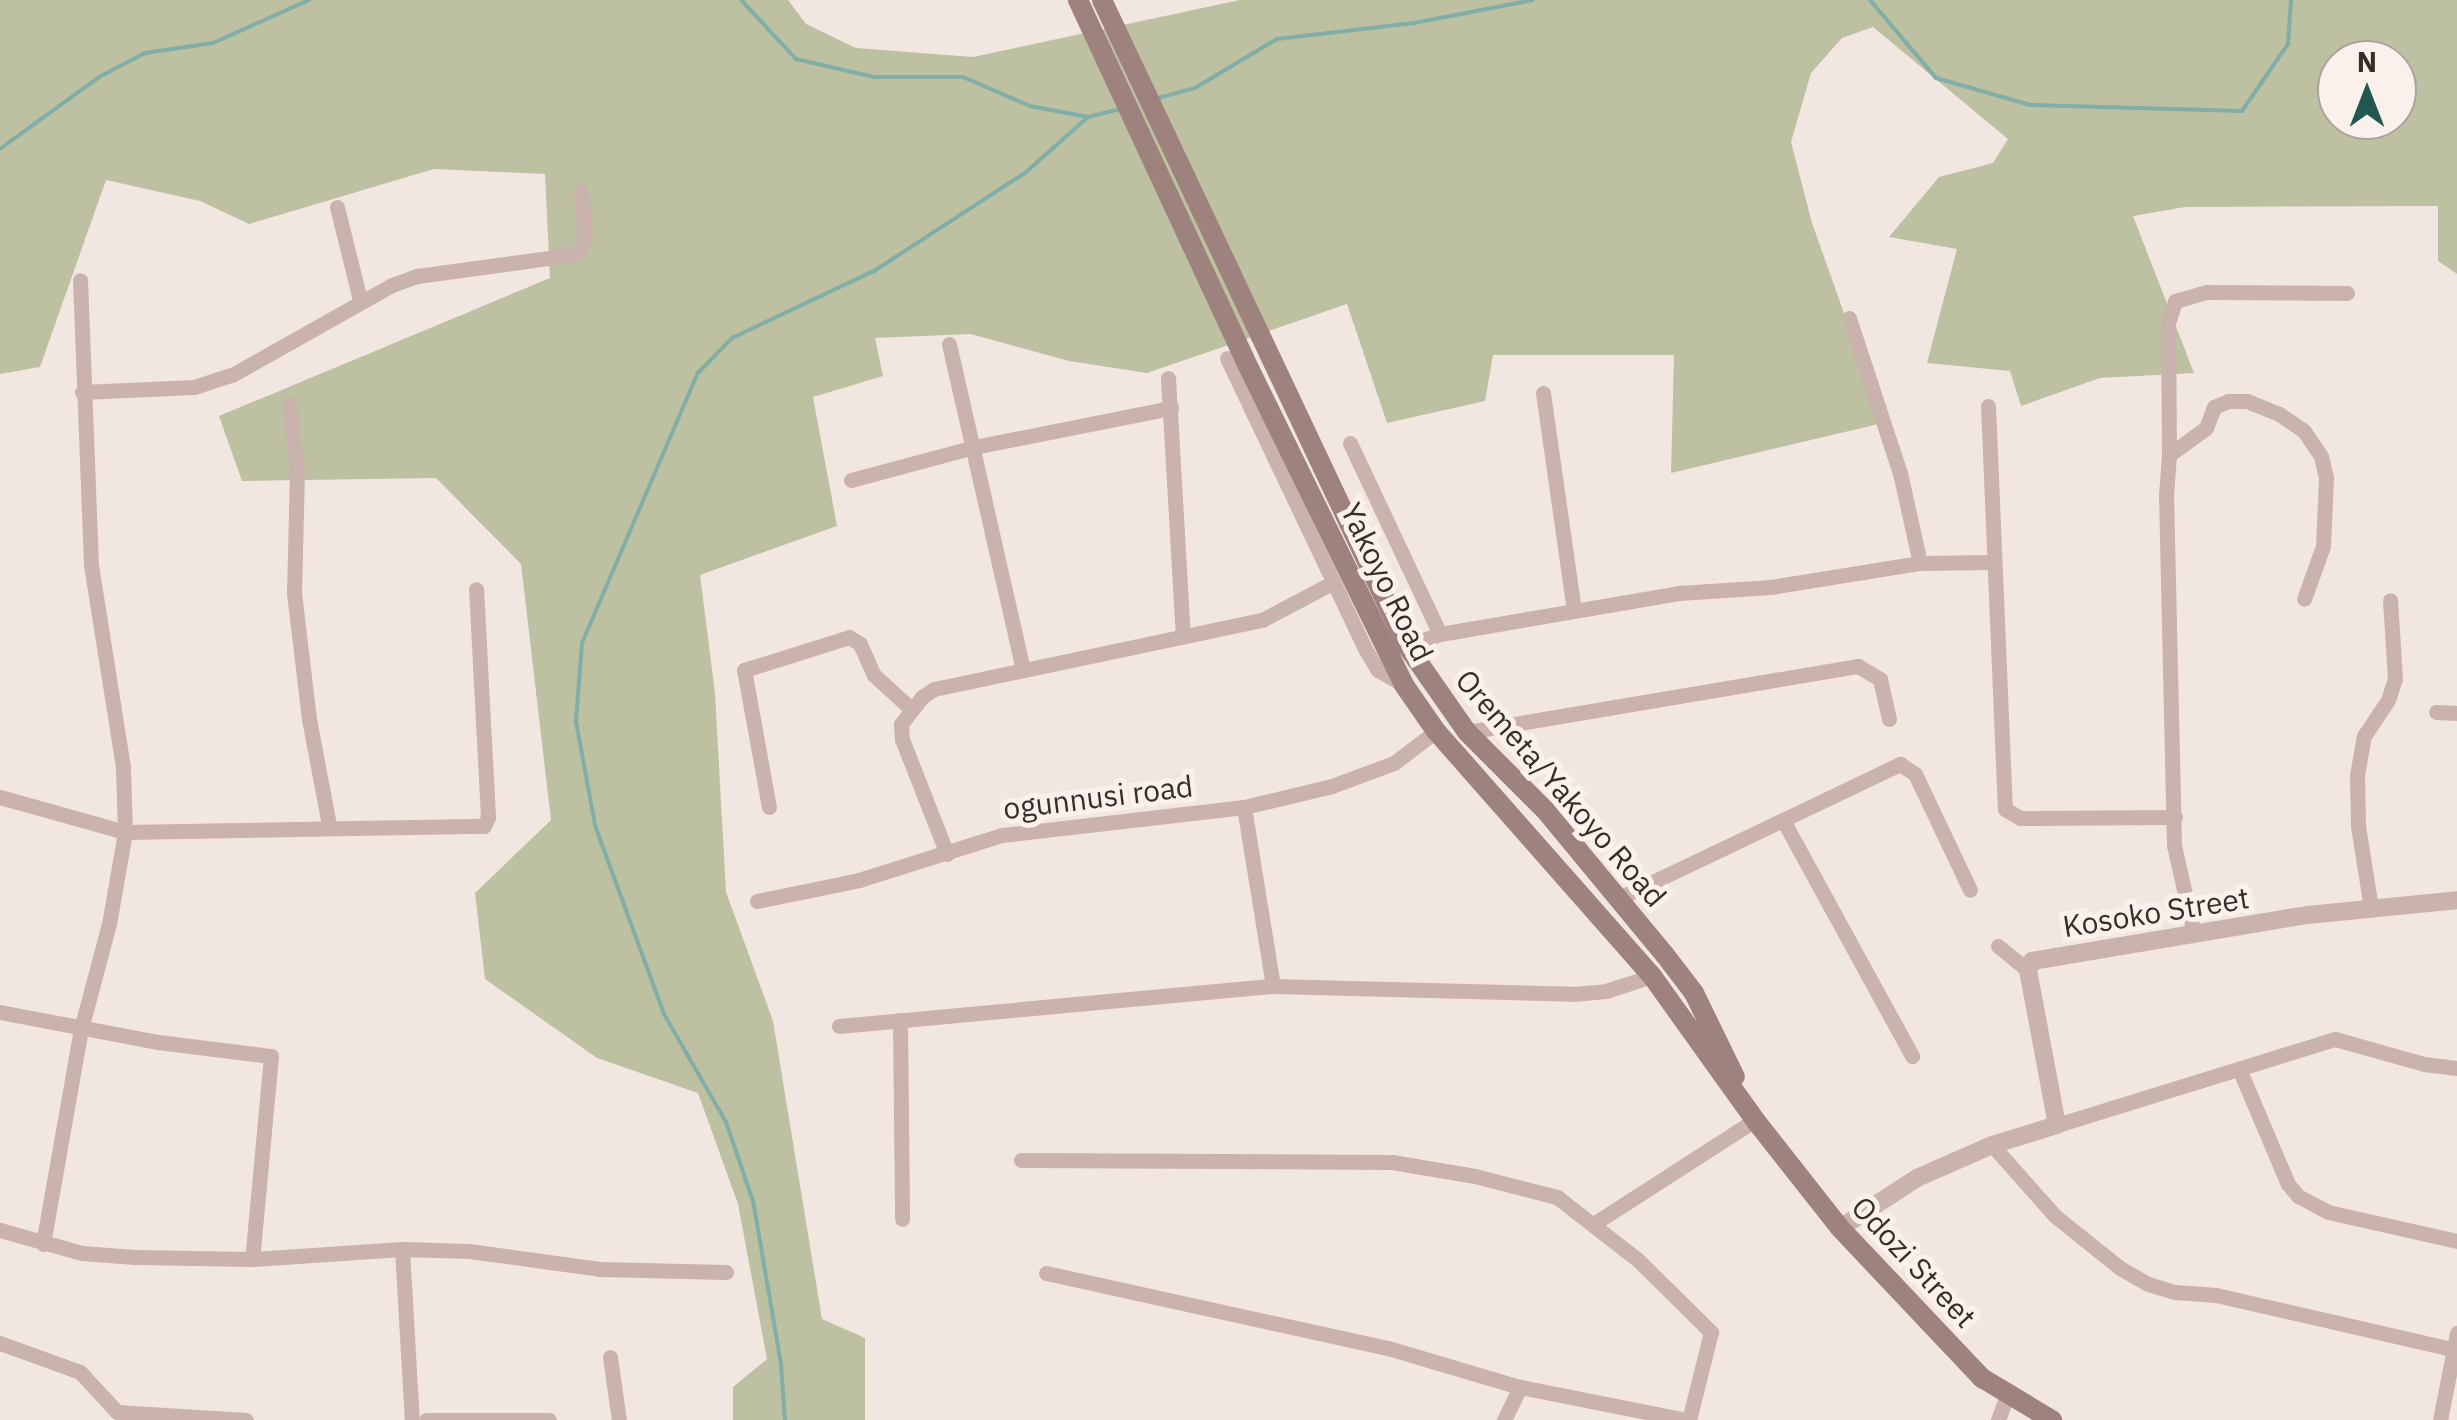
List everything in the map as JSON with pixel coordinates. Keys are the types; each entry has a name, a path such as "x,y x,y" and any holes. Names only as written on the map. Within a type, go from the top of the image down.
{"main road":[{"name":"Yakoyo Road","path":"1078,0 1313,502 1404,685 1436,731 1652,976 1755,1120"},
{"name":"Oremeta/Yakoyo Road","path":"1102,0 1407,646 1467,732 1545,810 1694,993 1755,1120"},
{"name":"Odozi Street","path":"1755,1120 1840,1228 1969,1365 2052,1420"}],"street":[{"path":"82,392 194,388 232,375 360,300 417,276 570,255 580,250 586,238 581,191"},
{"path":"337,207 360,300"},
{"path":"44,1244 81,1029 109,924 125,832 123,766 92,565 80,280"},
{"path":"2194,934 2175,854 2166,515 2168,323 2175,301 2208,292 2347,293"},
{"path":"1850,318 1900,473 1920,564"},
{"path":"949,344 1023,670"},
{"path":"1227,358 1332,583 1378,670 1404,685"},
{"path":"1168,378 1184,638"},
{"path":"1543,392 1574,610"},
{"path":"2169,456 2206,428 2214,408 2228,402 2247,401 2304,430 2321,456 2326,478 2322,546 2304,598"},
{"path":"290,405 298,472 294,593 308,719 330,825"},
{"path":"1988,406 2005,809 2020,818 2175,817"},
{"path":"851,480 974,446 1171,408"},
{"path":"1350,443 1440,634"},
{"path":"1407,646 1440,634 1574,610 1920,564 1992,562"},
{"path":"947,854 902,739 901,724 910,708 934,689 1262,620 1332,583"},
{"path":"0,797 125,832 330,825 484,826 488,817 476,589"},
{"path":"2371,908 2358,826 2357,775 2364,736 2388,700 2395,679 2390,600"},
{"path":"769,807 744,670 849,638 860,644 874,675 910,708"},
{"path":"1467,732 1858,666 1880,679 1890,719"},
{"path":"2436,712 2457,713"},
{"name":"ogunnusi road","path":"757,902 859,880 1002,835 1244,807 1332,786 1394,763 1414,752 1436,731"},
{"path":"1617,899 1784,822 1889,766 1908,767 1970,890"},
{"path":"1244,807 1273,986"},
{"path":"1784,822 1912,1056"},
{"name":"Kosoko Street","path":"2028,970 2032,960 2371,908 2457,900"},
{"path":"1998,946 2028,970 2056,1125"},
{"path":"839,1026 1273,986 1573,994 1606,990 1652,976"},
{"path":"0,1012 81,1029 271,1056 252,1259"},
{"path":"900,1020 902,1219"},
{"path":"1840,1228 1917,1178 1992,1144 2335,1039 2424,1064 2457,1068"},
{"path":"2240,1071 2288,1184 2298,1196 2328,1212 2457,1241"},
{"path":"1595,1223 1755,1120"},
{"path":"1992,1144 2055,1216 2120,1268 2148,1284 2454,1341 2446,1415"},
{"path":"1021,1160 1392,1162 1475,1176 1557,1198 1595,1223 1712,1332 1688,1420 1520,1387 1388,1348 1046,1273"},
{"path":"0,1230 44,1244 136,1257 252,1259 402,1249 469,1250 600,1269 726,1272"},
{"path":"402,1249 412,1420"},
{"path":"0,1343 80,1372 103,1401 118,1412 246,1420"},
{"path":"610,1357 619,1420"},
{"path":"1504,1420 1520,1387"},
{"path":"1998,1420 2008,1393"},
{"path":"426,1420 549,1420"}],"green space":[{"path":"0,0 788,0 806,24 856,48 973,57 1240,0 2457,0 2457,274 2438,261 2438,206 2185,207 2133,216 2194,373 2100,378 2021,406 2010,371 1927,363 1957,249 1889,237 1939,177 1993,163 2008,139 1873,27 1842,38 1811,73 1791,142 1812,223 1883,423 1671,473 1674,355 1493,355 1485,401 1387,423 1347,304 1147,373 1069,361 971,334 875,338 883,376 813,397 837,526 700,575 715,693 726,892 773,1021 822,1319 865,1338 865,1420 733,1420 733,1387 767,1359 738,1204 698,1093 597,1058 485,979 475,893 551,820 521,564 436,478 242,481 219,416 550,278 545,174 434,169 249,224 200,201 106,180 40,367 0,374"}],"waterway":[{"path":"0,149 99,77 145,53 213,43 309,0"},
{"path":"741,0 796,59 874,77 963,77 1030,106 1088,117 1120,109"},
{"path":"1158,98 1195,88 1277,39 1414,23 1533,0"},
{"path":"1870,0 1936,78 2030,105 2242,111 2288,44 2291,0"},
{"path":"785,1420 781,1364 753,1201 726,1122 664,1014 595,825 576,721 582,643 698,373 732,338 874,271 1025,173 1088,117"}]}
